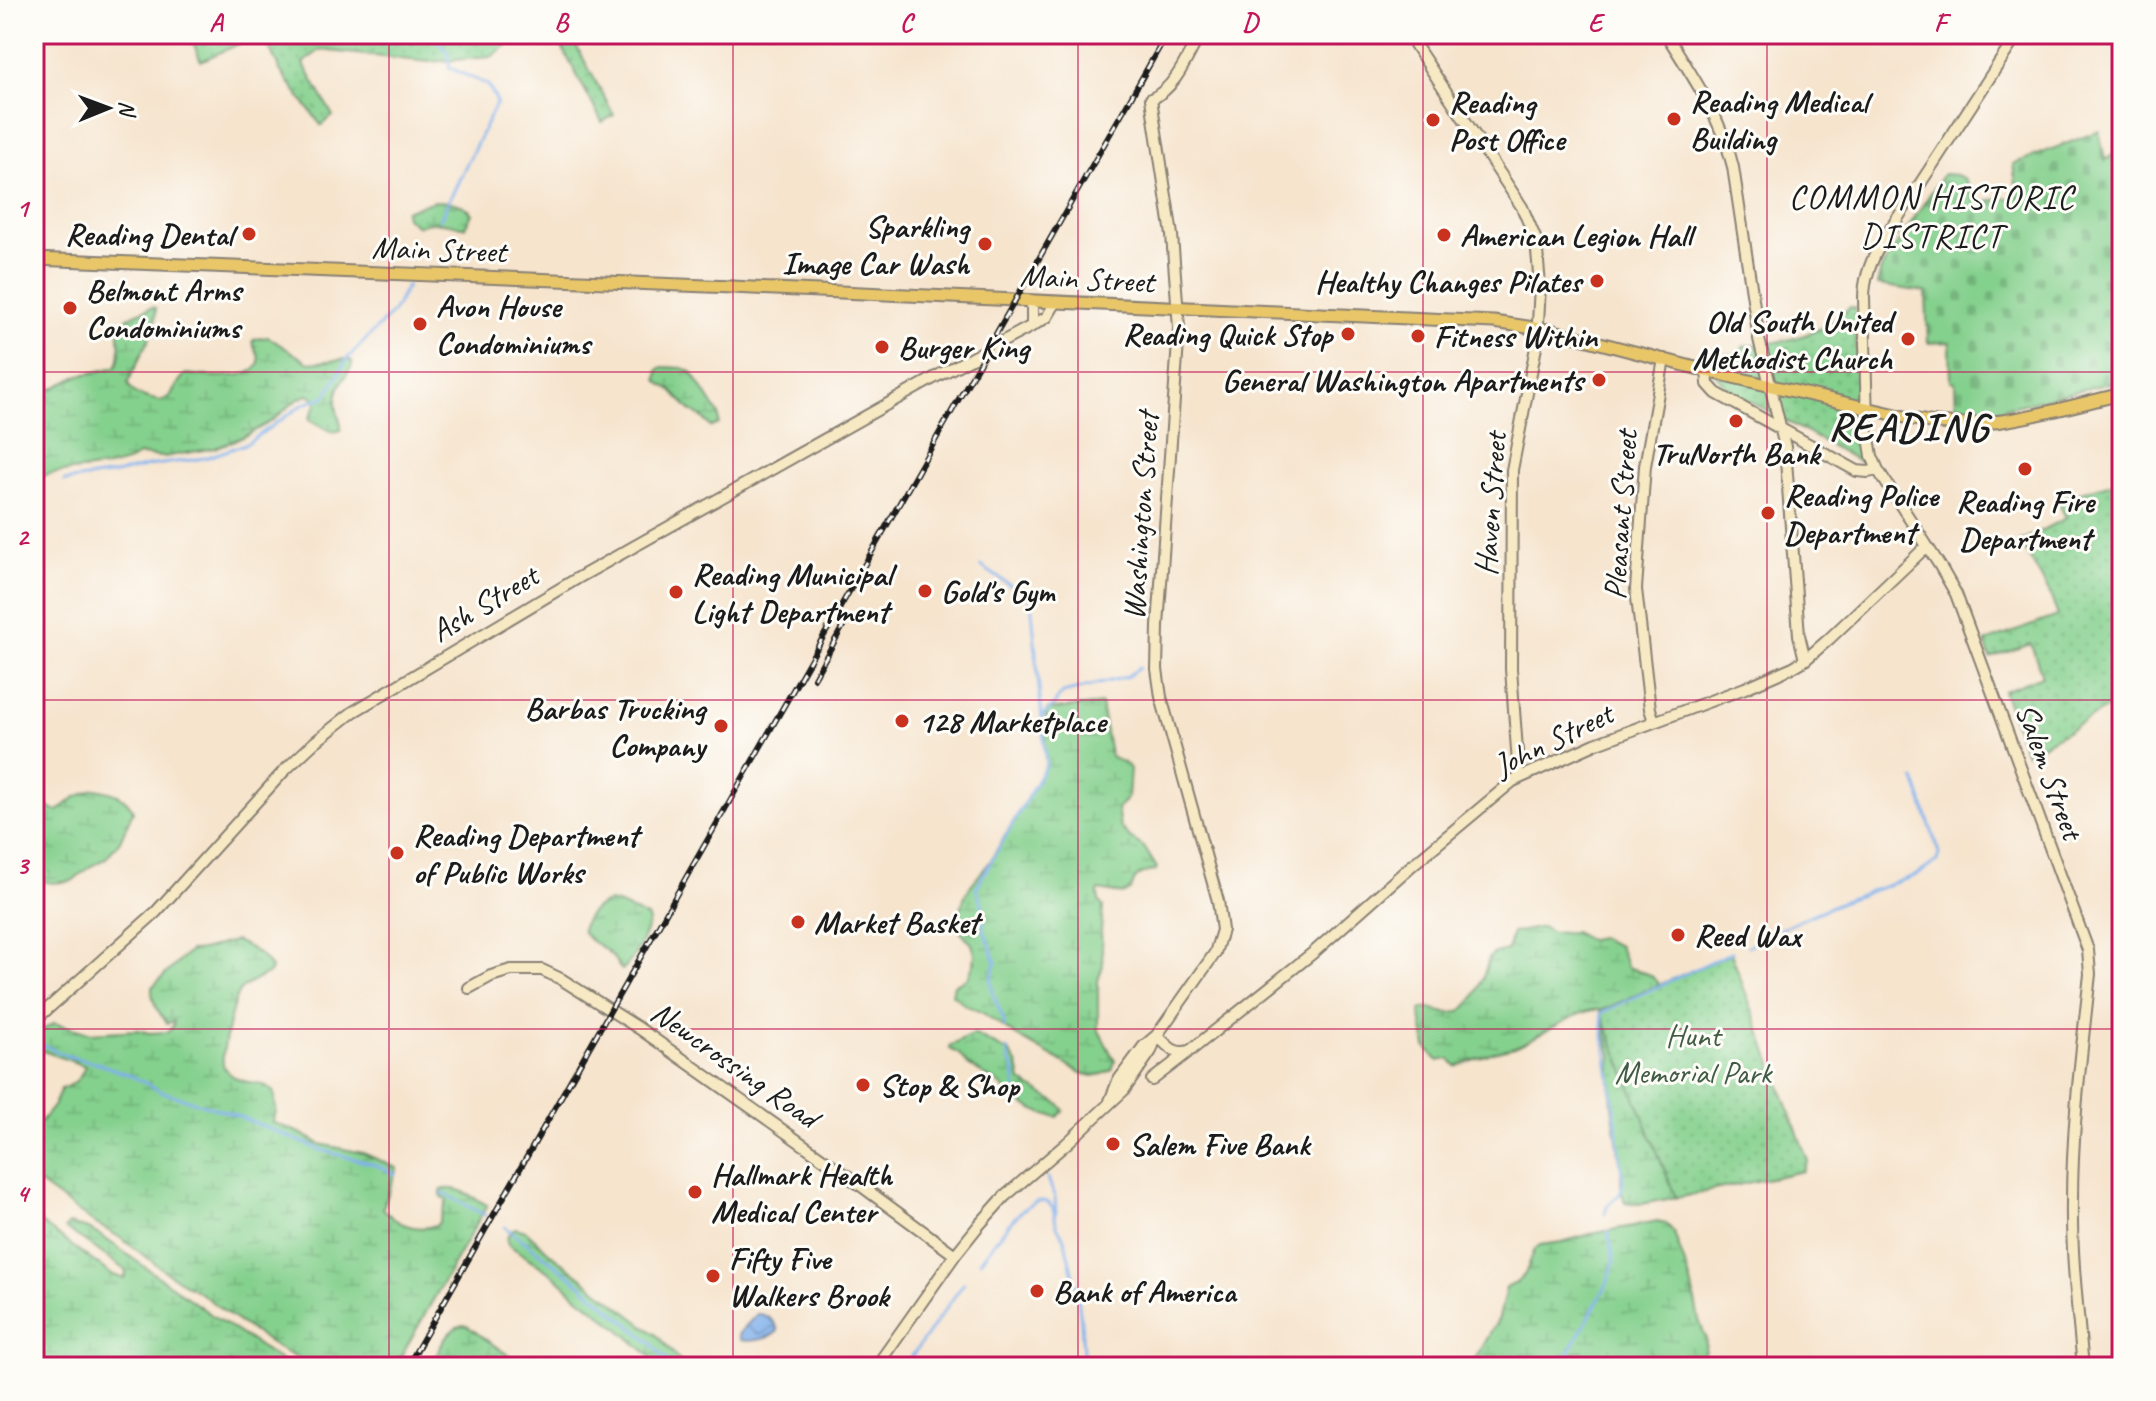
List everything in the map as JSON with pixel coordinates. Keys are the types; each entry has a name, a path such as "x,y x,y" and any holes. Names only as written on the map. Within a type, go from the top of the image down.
{"main road":[{"name":"Main Street","path":"34,259 1494,322 1539,328 1707,371 1938,424 1973,425 2016,419 2122,394"}],"street":[{"name":"Washington Street","path":"1157,1035 1215,953 1222,930 1218,901 1166,717 1157,669 1178,308 1172,235 1151,99 1170,86 1200,34"},
{"name":"Haven Street","path":"1408,34 1504,178 1530,222 1539,255 1539,328 1512,468 1511,669 1519,777"},
{"path":"1666,34 1711,110 1731,155 1759,339 1785,447 1799,635 1805,660"},
{"name":"Salem Street","path":"2018,34 1869,265 1864,298 1867,408 1869,444 1878,470 1947,577 1961,606 2089,954 2090,974 2075,1123 2072,1194 2073,1252 2083,1367"},
{"path":"1032,301 1032,326"},
{"name":"Ash Street","path":"34,1021 149,918 284,771 353,712 578,578 1032,326 1047,317 1056,302"},
{"name":"Pleasant Street","path":"1654,721 1650,711 1636,589 1645,466 1664,359"},
{"path":"1707,371 1708,384 1714,391 1857,471 1878,470"},
{"name":"John Street","path":"1152,1080 1314,952 1519,777 1595,744 1762,682 1805,660 1927,546"},
{"name":"Newcrossing Road","path":"469,988 496,973 511,970 542,970 561,979 640,1029 955,1255"},
{"path":"876,1367 955,1255 1004,1197 1124,1090 1151,1051 1157,1035 1174,1051 1188,1051"}],"green space":[{"path":"207,34 522,34 491,57 428,62 320,50 303,63 333,116 321,125 281,72 266,41 258,43 254,37 201,61 191,38"},
{"path":"555,34 570,34 614,115 602,122"},
{"path":"2099,131 2105,160 2122,149 2122,380 1994,411 1956,413 1950,342 1928,343 1926,292 1877,285 1881,269 1943,174 1965,179 1975,202 2018,197 2013,164"},
{"path":"434,201 455,203 469,210 472,214 465,227 445,223 418,226 406,217 405,211"},
{"path":"152,307 156,308 155,324 128,382 136,394 160,401 169,397 186,374 227,376 249,372 256,368 259,361 252,342 268,337 309,363 352,361 336,398 341,430 333,433 309,419 317,403 307,395 272,421 215,448 164,457 139,455 108,467 34,478 34,428 45,403 46,392 78,376 116,367 120,323"},
{"path":"1850,307 1855,308 1862,463 1728,389 1699,355 1735,354 1744,346 1801,336 1827,325"},
{"path":"662,367 692,372 719,415 719,424 711,427 657,380 658,370"},
{"path":"2122,480 2122,700 2026,754 2003,691 2042,676 2031,644 1990,658 1985,642 2058,616 2049,592 2020,541 2066,518 2057,499"},
{"path":"1101,704 1110,755 1130,769 1128,797 1117,809 1120,827 1144,847 1157,868 1136,878 1125,893 1099,890 1098,893 1103,907 1103,965 1098,981 1098,1029 1115,1061 1112,1070 1093,1076 1081,1073 1016,1036 952,994 954,985 968,977 975,954 972,944 961,932 960,910 971,885 989,863 1046,766 1044,727 1047,710"},
{"path":"94,789 117,795 133,811 120,841 106,858 72,881 53,883 34,880 34,792 52,810 58,811 74,798"},
{"path":"608,902 647,917 649,921 639,947 622,970 606,950 582,930 591,913"},
{"path":"1542,927 1552,933 1573,932 1589,940 1600,938 1619,946 1627,967 1650,975 1658,982 1677,1194 1673,1198 1641,1204 1625,1202 1612,1106 1611,1055 1600,1010 1582,1013 1515,1047 1456,1066 1449,1059 1438,1061 1426,1047 1420,1010 1428,1008 1451,1013 1466,1007 1477,992 1489,958 1507,950 1512,933"},
{"path":"235,941 256,952 271,968 270,972 239,992 231,1016 223,1064 235,1078 264,1085 274,1092 276,1112 272,1122 320,1144 363,1153 397,1168 383,1208 394,1219 408,1226 423,1228 438,1224 447,1201 441,1190 459,1190 487,1205 395,1367 314,1367 281,1350 34,1180 34,1130 54,1105 61,1089 76,1080 85,1066 35,1048 34,1035 54,1023 90,1033 168,1032 174,1021 167,1023 161,1015 154,1002 152,987 190,951"},
{"name":"Hunt Memorial Park","path":"1731,953 1808,1161 1803,1171 1676,1198 1600,1011"},
{"path":"973,1034 1009,1052 1018,1065 1021,1081 1064,1110 1058,1117 1034,1110 1019,1101 950,1049 950,1046"},
{"path":"34,1218 111,1274 124,1279 125,1270 65,1229 69,1224 103,1237 291,1367 34,1367"},
{"path":"1658,1221 1668,1225 1674,1233 1706,1339 1705,1351 1694,1367 1579,1367 1584,1356 1582,1351 1578,1351 1562,1367 1468,1367 1499,1318 1506,1288 1525,1274 1535,1249 1540,1245"},
{"path":"515,1228 526,1231 551,1254 659,1337 685,1367 657,1367 648,1354 618,1328 556,1277 509,1245 508,1235"},
{"path":"463,1325 525,1367 431,1367 447,1336"}],"water":[{"path":"757,1314 770,1319 778,1331 761,1339 741,1340 741,1331"}],"waterway":[{"path":"432,34 447,52 450,68 488,85 497,102 440,219"},
{"path":"64,481 205,458 246,444 304,404 326,396 347,359 393,312 407,286"},
{"path":"981,566 1031,599 1046,765 976,888 984,910 983,927 996,962 991,980 1004,1027"},
{"path":"1043,715 1063,693 1126,677 1139,668"},
{"path":"1748,946 1846,900 1917,875 1937,861 1939,853 1915,780"},
{"path":"1605,1213 1607,1206 1620,1194 1623,1183 1601,1013 1732,952"},
{"path":"34,1041 68,1056 132,1076 160,1091 233,1114 321,1150 373,1164 395,1174"},
{"path":"1007,1049 1014,1067 1016,1094"},
{"path":"1048,1178 1056,1213"},
{"path":"443,1193 485,1215"},
{"path":"980,1261 1024,1209 1040,1201 1051,1205 1065,1242 1076,1287 1084,1367"},
{"path":"505,1227 650,1342 673,1367"},
{"path":"1561,1367 1607,1284 1614,1262 1608,1231"},
{"path":"904,1367 964,1283"}],"railway":[{"path":"407,1367 1167,34"},
{"path":"814,678 847,619"}],"place":[{"name":"Reading Medical Building","path":"1674,119"},
{"name":"Reading Post Office","path":"1433,120"},
{"name":"Reading Dental","path":"249,234"},
{"name":"American Legion Hall","path":"1444,235"},
{"name":"Sparkling Image Car Wash","path":"985,244"},
{"name":"Healthy Changes Pilates","path":"1597,281"},
{"name":"Belmont Arms Condominiums","path":"70,308"},
{"name":"Avon House Condominiums","path":"420,324"},
{"name":"Reading Quick Stop","path":"1348,334"},
{"name":"Fitness Within","path":"1418,336"},
{"name":"Old South United Methodist Church","path":"1908,339"},
{"name":"Burger King","path":"882,347"},
{"name":"General Washington Apartments","path":"1599,380"},
{"name":"TruNorth Bank","path":"1736,421"},
{"name":"Reading Fire Department","path":"2025,469"},
{"name":"Reading Police Department","path":"1768,513"},
{"name":"Gold's Gym","path":"925,591"},
{"name":"Reading Municipal Light Department","path":"676,592"},
{"name":"128 Marketplace","path":"902,721"},
{"name":"Barbas Trucking Company","path":"721,726"},
{"name":"Reading Department of Public Works","path":"397,853"},
{"name":"Market Basket","path":"798,922"},
{"name":"Reed Wax","path":"1678,935"},
{"name":"Stop & Shop","path":"863,1085"},
{"name":"Salem Five Bank","path":"1113,1144"},
{"name":"Hallmark Health Medical Center","path":"695,1192"},
{"name":"Fifty Five Walkers Brook","path":"713,1276"},
{"name":"Bank of America","path":"1037,1291"}],"district":[{"name":"COMMON HISTORIC DISTRICT","path":"1932,216"},
{"name":"READING","path":"1909,426"}]}
